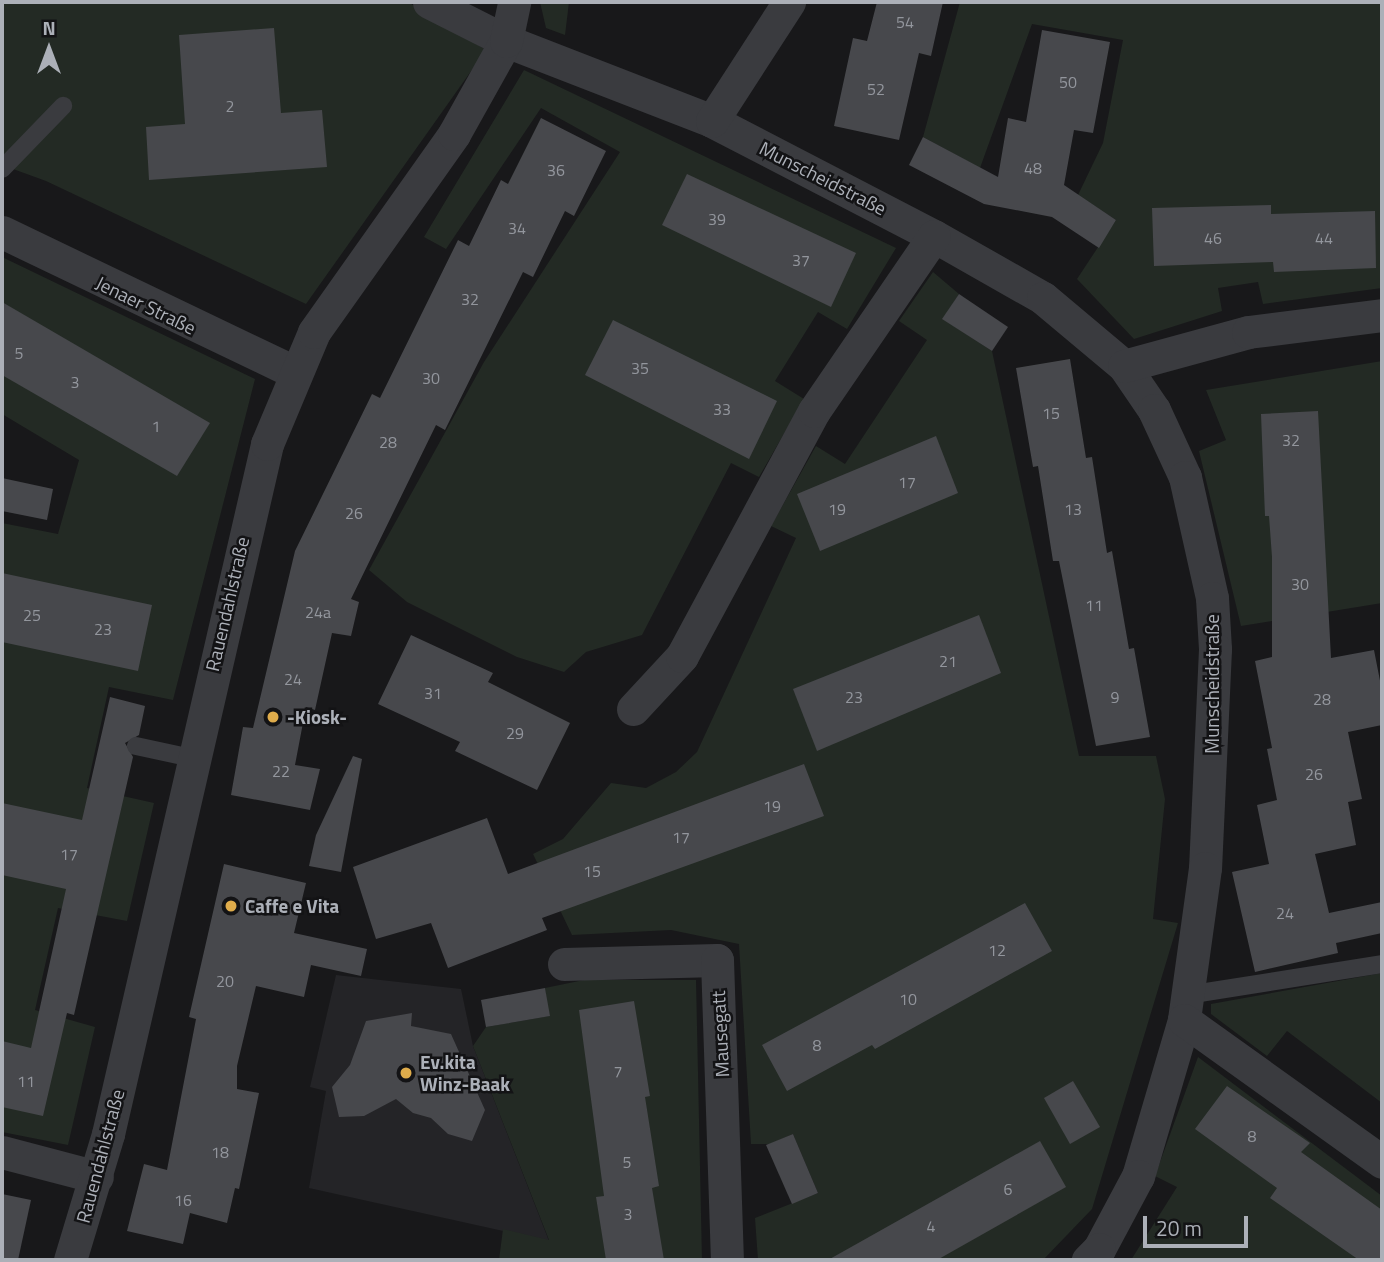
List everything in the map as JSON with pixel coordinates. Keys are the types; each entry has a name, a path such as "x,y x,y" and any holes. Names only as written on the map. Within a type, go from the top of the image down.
{"street":[{"name":"Munscheidstraße","path":"429,2 506,41 712,121 934,236 1043,298 1124,366 1179,460 1212,598 1215,649 1210,803 1185,1008 1138,1176 1099,1249 1088,1260"},
{"name":"Rauendahlstraße","path":"71,1260 97,1177 251,498 294,372 314,332 454,134 506,41 514,2"},
{"path":"712,121 789,2"},
{"name":"Jenaer Straße","path":"2,232 294,372"},
{"path":"633,709 682,656 814,411 934,236"},
{"path":"1124,366 1248,332 1382,315"},
{"name":"Mausegatt","path":"564,964 717,960 727,1260"},
{"path":"1185,1008 1382,1161"},
{"path":"2,1152 97,1177"}],"lane":[{"path":"2,169 63,106"},
{"path":"136,746 192,758"},
{"path":"1185,1008 1382,964"}],"shaded area":[{"path":"2,2 408,2 486,50 306,304 46,181 2,165"},
{"path":"540,2 569,2 565,35 546,28"},
{"path":"960,2 1382,2 1382,288 1263,304 1258,282 1218,288 1222,311 1134,339 1077,279 1116,220 1078,195 1103,143 1123,40 1032,24 980,168 923,137"},
{"path":"524,70 896,248 847,329 818,312 775,381 804,399 759,477 731,463 642,635 586,652 564,672 517,657 407,602 369,570 484,362 620,152 541,108 446,249 424,237"},
{"path":"2,257 255,379 173,700 109,687 87,788 154,803 127,921 58,908 35,1010 95,1027 68,1145 2,1132 2,523 58,534 79,460 2,414"},
{"path":"933,272 959,294 943,319 992,351 1079,756 1156,756 1165,799 1153,919 1178,923 1092,1209 1043,1260 758,1260 755,1218 818,1193 793,1134 770,1144 751,1144 739,944 671,930 572,935 533,854 563,839 611,783 646,788 676,772 697,752 796,538 771,526 816,446 845,464 927,340 899,321"},
{"path":"1382,361 1382,603 1241,626 1199,451 1226,440 1206,390"},
{"path":"1382,973 1382,1103 1287,1031 1267,1056 1211,1014 1211,1004"},
{"path":"336,975 461,989 473,1046 549,1241 309,1188 326,1091 310,1087"},
{"path":"584,980 696,980 702,1260 499,1260 503,1229 549,1240 473,1046 486,1027 549,1016 545,988"},
{"path":"1198,1057 1382,1196 1382,1260 1131,1260 1177,1187 1155,1176"}],"building":[{"path":"877,2 943,2 931,56 919,53 899,140 834,126 853,38 867,41"},
{"path":"274,28 281,113 322,110 327,167 149,180 146,127 185,124 179,35"},
{"path":"1042,30 1110,42 1093,133 1074,130 1064,185 1116,220 1099,248 1052,217 984,204 909,165 923,137 998,177 1008,118 1026,122"},
{"path":"541,118 606,151 574,216 565,211 533,277 523,272 445,430 436,425 351,599 359,602 351,636 332,633 315,710 306,707 295,765 320,769 310,810 231,795 243,727 253,728 295,551 372,394 380,398 458,240 469,246 501,180 508,184"},
{"path":"687,174 856,253 831,307 662,225"},
{"path":"1271,205 1271,214 1375,211 1376,268 1274,272 1273,262 1154,266 1152,208"},
{"path":"959,294 1008,327 992,351 942,319"},
{"path":"2,302 210,423 177,476 2,375"},
{"path":"613,320 777,401 749,459 585,375"},
{"path":"1070,359 1086,458 1092,457 1107,553 1112,551 1129,649 1134,648 1150,737 1096,746 1059,561 1053,561 1038,466 1033,467 1016,368"},
{"path":"1318,411 1331,658 1374,650 1382,691 1382,725 1348,732 1362,799 1348,802 1356,845 1315,854 1329,913 1382,902 1382,933 1336,943 1338,953 1255,972 1232,872 1269,864 1257,805 1277,800 1267,749 1272,748 1255,661 1272,657 1272,557 1269,516 1265,516 1261,414"},
{"path":"936,436 958,493 820,551 797,494"},
{"path":"2,478 53,489 47,520 2,511"},
{"path":"2,573 152,605 138,671 2,642"},
{"path":"979,615 1001,673 817,751 793,689"},
{"path":"411,635 493,673 488,682 570,723 537,790 455,751 460,742 378,704"},
{"path":"110,697 145,706 139,735 125,743 133,757 74,1015 67,1013 43,1116 2,1107 2,1041 31,1048 66,889 2,875 2,803 82,820"},
{"path":"353,756 362,759 341,872 309,866 316,835"},
{"path":"804,764 824,816 542,918 547,930 448,968 431,923 376,939 353,867 487,818 508,874"},
{"path":"224,864 306,883 294,933 367,949 361,976 311,965 304,997 256,986 237,1066 237,1089 259,1093 239,1189 235,1188 227,1223 190,1213 183,1244 127,1231 144,1164 167,1170 196,1019 189,1017"},
{"path":"1025,903 1052,951 875,1049 872,1045 787,1091 762,1045"},
{"path":"545,988 550,1016 486,1027 481,1000"},
{"path":"634,1001 650,1096 645,1097 659,1186 652,1188 664,1260 606,1260 596,1197 604,1196 579,1010"},
{"name":"Ev.kita Winz-Baak","path":"412,1013 411,1026 451,1034 485,1110 472,1141 448,1134 431,1118 413,1113 396,1099 364,1116 339,1117 332,1087 350,1065 366,1021"},
{"path":"1073,1081 1100,1127 1070,1144 1044,1098"},
{"path":"1227,1086 1310,1143 1301,1152 1382,1210 1382,1260 1359,1260 1270,1198 1277,1188 1195,1129"},
{"path":"793,1134 818,1193 792,1204 766,1145"},
{"path":"1040,1141 1066,1187 937,1260 828,1260"},
{"path":"2,1194 31,1200 18,1260 2,1260"}],"place":[{"name":"-Kiosk-","path":"273,717"},
{"name":"Caffe e Vita","path":"231,906"},
{"name":"Ev.kita Winz-Baak","path":"406,1073"}]}
